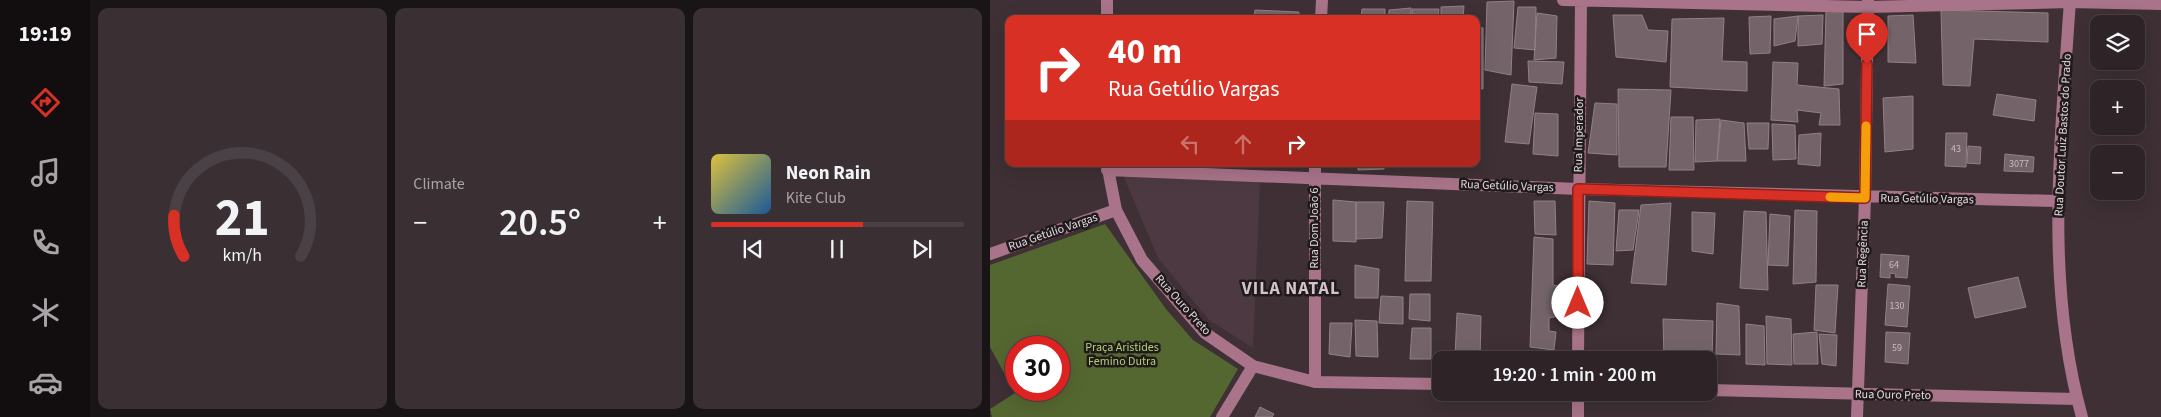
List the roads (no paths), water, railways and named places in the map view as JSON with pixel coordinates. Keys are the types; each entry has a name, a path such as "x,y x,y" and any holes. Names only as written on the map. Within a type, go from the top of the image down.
{"street":[{"path":"1107,0 1107,15"},
{"path":"1321,15 1322,0"},
{"path":"1563,0 1868,4 2070,1 2161,4"},
{"name":"Rua Imperador","path":"1578,351 1581,0"},
{"name":"Rua Doutor Luiz Bastos do Prado","path":"2070,1 2057,201 2062,312 2082,417"},
{"name":"Rua Regência","path":"1857,417 1865,198 1868,4"},
{"name":"Rua Getúlio Vargas","path":"1107,167 1314,179 1578,189 1865,198 2057,201"},
{"name":"Rua Ouro Preto","path":"1107,167 1116,210 1142,260 1205,333 1253,366 1315,382 1432,384"},
{"name":"Rua Dom João 6","path":"1315,167 1315,382"},
{"name":"Rua Getúlio Vargas","path":"990,254 1116,210"},
{"path":"1222,417 1253,366"},
{"name":"Rua Ouro Preto","path":"1717,390 2077,398"},
{"path":"1578,401 1578,417"}],"district":[{"name":"VILA NATAL","path":"1291,288"}],"park label":[{"name":"Praça Aristides Femino Dutra","path":"1122,354"}]}
